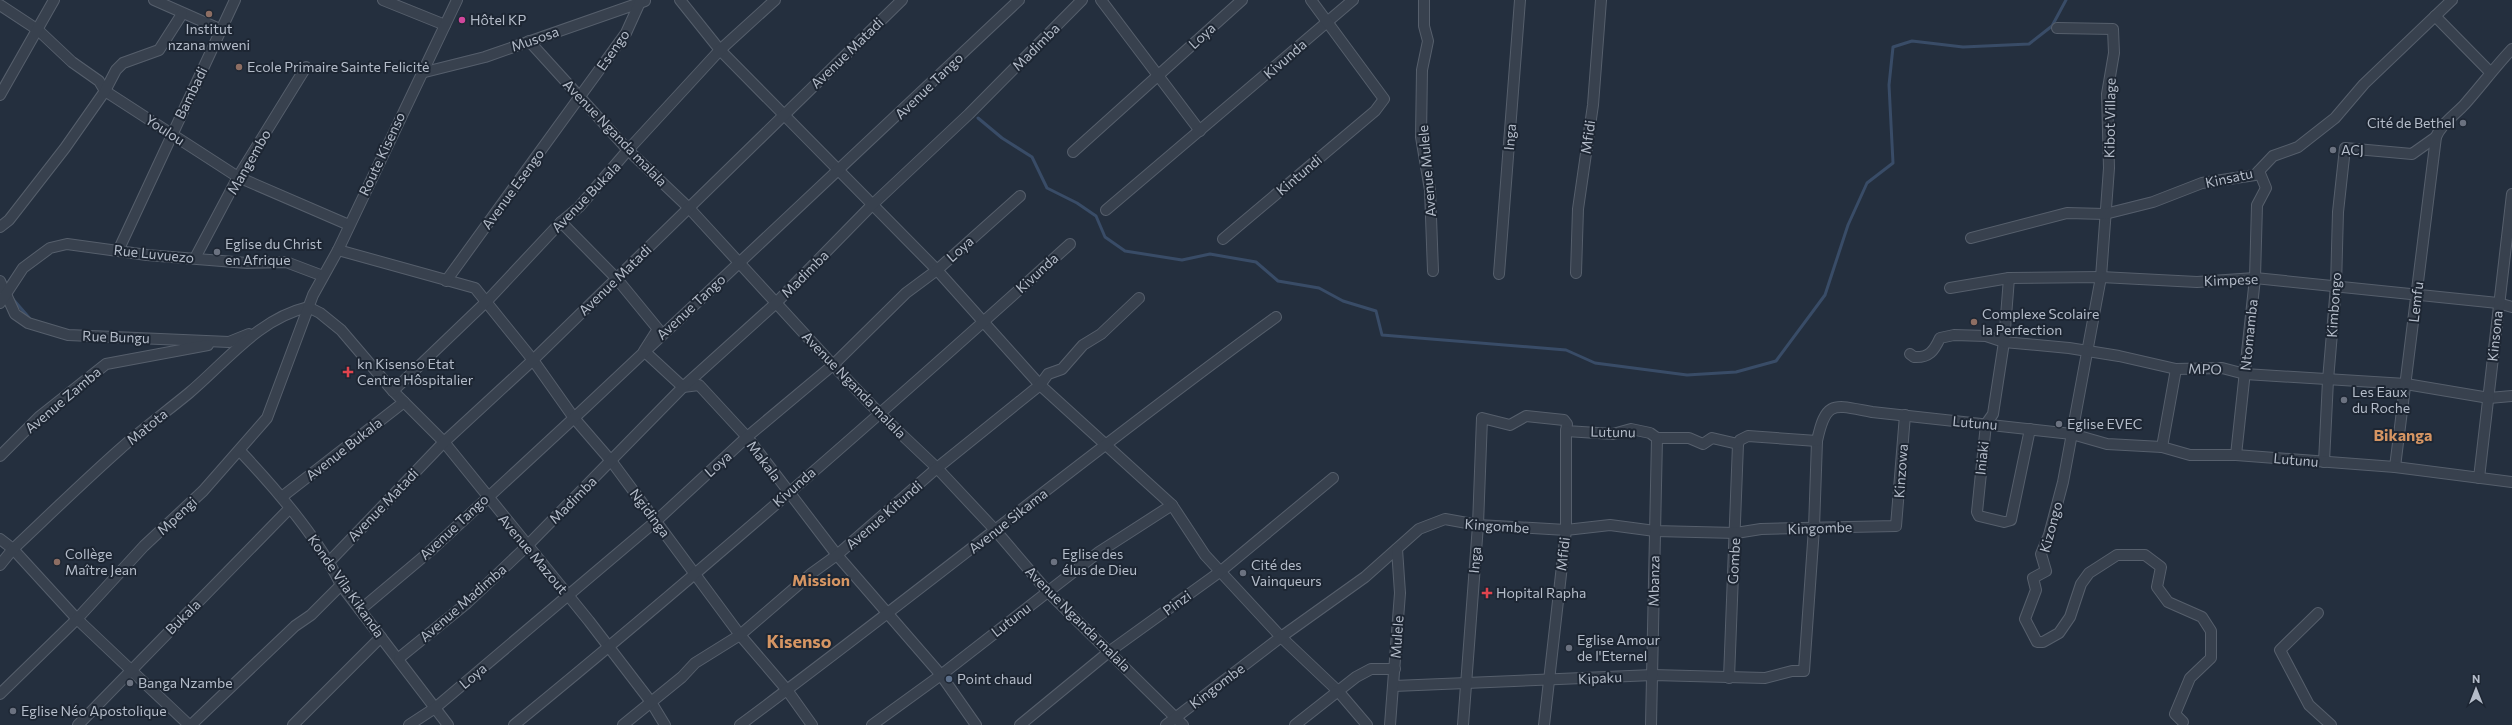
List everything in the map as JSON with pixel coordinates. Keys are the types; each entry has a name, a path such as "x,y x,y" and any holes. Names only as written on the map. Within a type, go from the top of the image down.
{"street":[{"path":"0,95 54,0"},
{"path":"154,0 182,14 222,30"},
{"name":"Bambadi","path":"118,251 171,134 235,0"},
{"path":"383,0 445,25"},
{"name":"Route Kisenso","path":"308,307 338,250 457,0"},
{"path":"680,0 720,50 839,171 871,206 937,270 982,323 1040,385 1172,505 1193,538 1221,571 1282,637 1338,691 1367,725"},
{"name":"Avenue Bukala","path":"393,390 487,301 561,222 579,207 628,150 720,50 775,0"},
{"name":"Avenue Matadi","path":"330,561 444,442 533,360 617,279 783,114 902,0"},
{"name":"Avenue Tango","path":"360,610 428,552 574,418 738,263 839,171 1019,0"},
{"name":"Madimba","path":"526,547 612,462 684,387 775,304 871,206 969,114 1082,0"},
{"path":"1101,0 1200,131"},
{"name":"Loya","path":"1073,152 1242,0"},
{"path":"1311,0 1328,21"},
{"name":"Kivunda","path":"1106,210 1353,0"},
{"name":"Avenue Mulele","path":"1424,0 1424,26 1428,41 1422,70 1421,137 1430,190 1433,271"},
{"name":"Inga","path":"1499,274 1520,0"},
{"name":"Mfidi","path":"1576,273 1578,209 1593,105 1601,0"},
{"name":"Kinsatu","path":"1971,238 2067,214 2105,214 2153,202 2202,183 2255,174 2273,156 2298,147 2335,118 2364,84 2452,0"},
{"name":"Musosa","path":"421,73 485,57 643,1"},
{"name":"Esengo","path":"579,96 626,33 643,1"},
{"name":"Youlou","path":"0,5 38,30 72,62 99,81 105,91 238,177 349,225"},
{"path":"0,227 9,220 56,160 105,91 116,70 123,63 159,50 182,14"},
{"path":"2435,16 2490,72"},
{"name":"Kintundi","path":"1223,239 1375,111 1384,96 1328,21"},
{"name":"Kibot Village","path":"2056,28 2113,29 2114,53 2107,94 2109,168 2105,214"},
{"name":"Avenue Nganda malala","path":"529,41 628,150 689,208 775,304 833,365 880,414 938,468 996,531 1048,592 1110,651 1183,725"},
{"path":"2436,137 2439,131 2466,103 2490,72 2512,49"},
{"name":"Mangembo","path":"195,258 238,177 306,67"},
{"name":"Avenue Esengo","path":"446,281 579,96"},
{"name":"Kimbongo","path":"2324,462 2328,380 2336,286 2338,212 2345,148 2412,154 2436,137"},
{"name":"Lemfu","path":"2395,468 2436,137"},
{"name":"Ntomamba","path":"2236,455 2255,278 2257,205 2266,188 2259,171"},
{"name":"Kinsona","path":"2479,478 2489,398 2498,303 2512,194"},
{"name":"Loya","path":"408,725 435,708 656,521 747,438 833,365 906,293 937,270 1020,196"},
{"path":"2072,434 2101,276 2105,214"},
{"path":"561,222 617,279 658,329 644,351 684,387"},
{"name":"Rue Luvuezo","path":"4,296 23,268 50,248 76,244 118,251 247,263 286,262 323,276"},
{"name":"Kivunda","path":"514,725 609,648 880,414 1070,244"},
{"name":"Ngidinga","path":"338,250 475,288 533,360 574,418 612,462 740,635 787,690 812,725"},
{"name":"Kimpese","path":"1950,288 2009,278 2101,276 2197,282 2255,278 2498,303 2512,307"},
{"name":"Iniaki","path":"2009,278 2004,342 1993,414 1986,424 1977,514 2004,522 2008,522 2012,516 2030,429"},
{"name":"Rue Bungu","path":"0,281 4,296 15,314 28,323 68,335 229,342 256,331"},
{"name":"Avenue Kitundi","path":"623,725 682,677 695,664 740,635 812,573 838,555 938,468 1040,385 1048,374 1062,369 1083,346 1101,334 1139,298"},
{"name":"Matota","path":"0,565 13,549 120,449 191,391 256,331 295,310 308,307"},
{"name":"Avenue Mazout","path":"308,307 320,313 341,330 404,402 444,442 486,498 568,596 609,648 650,702 665,725"},
{"name":"Mpengi","path":"0,694 77,619 144,546 203,491 240,451 267,418 308,307"},
{"name":"Avenue Sikama","path":"740,725 996,531 1105,444 1276,317"},
{"name":"MPO","path":"1910,354 1914,357 1928,355 1934,350 1940,338 1954,336 1986,336 2004,342 2069,348 2120,356 2176,369 2222,368 2245,374 2406,384 2489,398 2512,396"},
{"name":"Avenue Zamba","path":"0,456 39,417 106,364 229,342"},
{"path":"2162,447 2176,369"},
{"name":"Makala","path":"684,387 699,385 747,438 788,492 886,614 941,675 976,725"},
{"name":"Avenue Bukala","path":"283,496 404,402"},
{"name":"Lutunu","path":"1804,670 1814,528 1817,441 1824,415 1835,407 2072,434 2107,444 2162,447 2190,455 2236,455 2324,462 2395,468 2512,482"},
{"name":"Kinzowa","path":"1896,526 1905,415"},
{"name":"Inga","path":"1463,725 1478,525 1482,418 1510,425 1526,416 1564,420 1567,424 1566,431"},
{"name":"Lutunu","path":"1566,431 1613,434 1631,429 1650,433 1657,438 1683,438 1704,444 1712,438 1738,444"},
{"name":"Mfidi","path":"1544,725 1566,530 1566,431"},
{"name":"Kizongo","path":"2072,434 2049,535 2041,554 2046,571 2033,578 2036,590 2025,619 2037,642 2043,642 2059,633 2070,618 2081,584 2089,573 2117,555 2145,555 2161,566 2157,586 2168,602 2202,617 2210,631 2211,658 2190,678 2175,714 2183,722"},
{"path":"1738,444 1740,440 1748,436 1817,441"},
{"name":"Mbanza","path":"1651,725 1657,438"},
{"name":"Gombe","path":"1729,678 1736,533 1738,444"},
{"name":"Konde Vila Kikanda","path":"240,451 283,496 289,509 330,561 341,585 399,658 448,725"},
{"name":"Pinzi","path":"1020,725 1110,651 1221,571 1333,478"},
{"name":"Lutunu","path":"872,725 941,675 1099,552 1172,505"},
{"name":"Bukala","path":"78,725 131,669 289,509"},
{"name":"Kingombe","path":"1166,725 1364,577 1419,529 1445,519 1478,525 1566,530 1610,525 1655,531 1736,533 1761,529 1896,526"},
{"path":"0,539 13,549 77,619 190,725 295,626 311,616 341,585"},
{"name":"Avenue Madimba","path":"399,658 466,603 526,547"},
{"name":"Mulele","path":"1390,725 1400,593 1397,549"},
{"path":"2318,613 2280,650 2309,705 2331,725"},
{"path":"293,725 381,637"},
{"path":"1295,725 1338,691 1368,671 1395,669"},
{"name":"Kipaku","path":"1394,686 1431,686 1466,683 1653,675 1765,678 1792,671 1804,670"}],"waterway":[{"path":"978,118 1002,138 1032,157 1047,188 1077,203 1096,216 1105,237 1125,251 1182,260 1210,254 1256,262 1278,281 1319,288 1343,301 1376,311 1382,335 1566,350 1595,363 1687,375 1736,372 1776,361 1825,295 1848,225 1867,183 1893,163 1889,85 1893,47 1912,41 1963,47 2029,44 2052,26 2066,0"},
{"path":"12,298 32,321"}],"place":[{"name":"Institut nzana mweni","path":"209,14"},
{"name":"Hôtel KP","path":"462,20"},
{"name":"Ecole Primaire Sainte Felicitė","path":"239,67"},
{"name":"Cité de Bethel","path":"2463,123"},
{"name":"ACJ","path":"2333,150"},
{"name":"Eglise du Christ en Afrique","path":"217,252"},
{"name":"Complexe Scolaire la Perfection","path":"1974,322"},
{"name":"kn Kisenso Etat Centre Hôspitalier","path":"348,372"},
{"name":"Les Eaux du Roche","path":"2344,400"},
{"name":"Eglise EVEC","path":"2059,424"},
{"name":"Collège Maître Jean","path":"57,562"},
{"name":"Eglise des élus de Dieu","path":"1054,562"},
{"name":"Cité des Vainqueurs","path":"1243,573"},
{"name":"Hopital Rapha","path":"1487,593"},
{"name":"Eglise Amour de l'Eternel","path":"1569,648"},
{"name":"Point chaud","path":"949,679"},
{"name":"Banga Nzambe","path":"130,683"},
{"name":"Eglise Néo Apostolique","path":"13,711"}],"district":[{"name":"Bikanga","path":"2403,435"},
{"name":"Mission","path":"821,580"},
{"name":"Kisenso","path":"799,642"}]}
